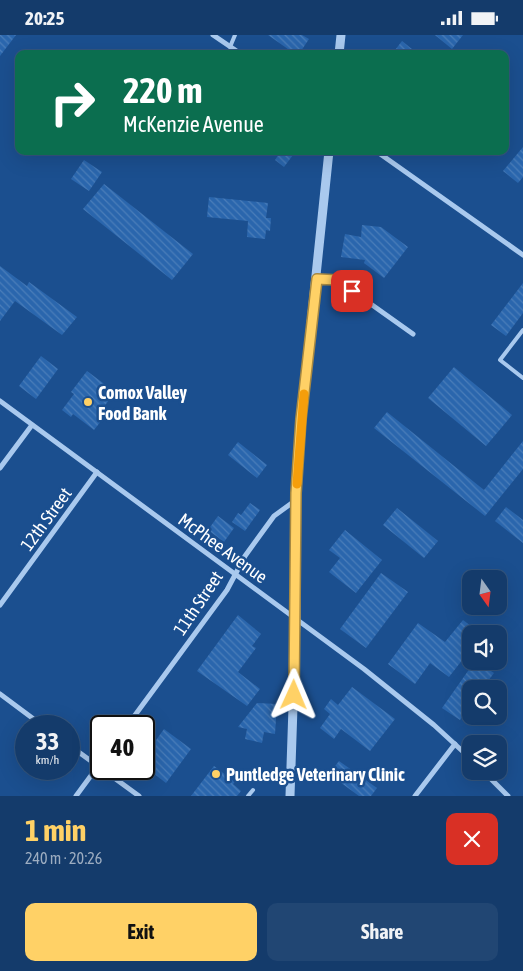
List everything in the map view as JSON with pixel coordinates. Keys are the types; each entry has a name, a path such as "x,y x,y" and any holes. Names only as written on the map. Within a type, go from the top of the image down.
{"street":[{"path":"213,35 235,50"},
{"path":"339,50 341,35"},
{"path":"290,796 296,618 296,500 301,419 329,155"},
{"path":"382,155 523,255"},
{"path":"317,279 337,280 413,334"},
{"name":"McPhee Avenue","path":"0,401 364,669 462,751"},
{"path":"0,468 32,425"},
{"name":"12th Street","path":"0,605 97,472"},
{"name":"11th Street","path":"135,715 227,589 234,573 274,516 296,500"},
{"path":"0,695 28,715"},
{"path":"415,796 455,744"},
{"path":"76,796 90,777"},
{"path":"119,780 138,796"},
{"path":"492,780 508,796"}],"lane":[{"path":"230,47 235,35"},
{"path":"523,330 500,360 523,378"},
{"path":"248,796 253,790"}],"building":[{"path":"0,35 16,35 0,56"},
{"path":"268,35 302,35 309,39 302,50 289,50"},
{"path":"435,35 463,35 452,49"},
{"path":"402,41 413,50 395,50"},
{"path":"523,147 523,177 518,183 503,171"},
{"path":"278,155 293,155 284,167 275,160"},
{"path":"84,160 102,172 89,191 71,179"},
{"path":"104,184 193,254 172,280 83,209"},
{"path":"209,197 268,203 266,218 271,218 270,231 266,230 265,239 247,237 248,221 207,217"},
{"path":"362,225 381,227 408,247 384,278 364,263 365,260 341,257 345,234 361,237"},
{"path":"0,266 27,286 29,282 77,317 62,335 15,301 0,321"},
{"path":"523,283 523,313 506,336 491,325"},
{"path":"41,356 58,369 36,399 19,386"},
{"path":"454,367 512,415 486,446 428,398"},
{"name":"Comox Valley Food Bank","path":"87,371 115,392 100,412 105,416 94,430 73,414 71,417 62,410 74,394 71,392"},
{"path":"387,412 484,490 523,441 523,469 485,516 374,428"},
{"path":"238,442 267,465 257,478 228,455"},
{"path":"250,503 260,510 245,531 232,522 238,513 241,515"},
{"path":"506,507 523,520 523,543 495,521"},
{"path":"397,508 438,541 424,558 383,525"},
{"path":"218,516 234,528 224,542 208,530"},
{"path":"345,530 382,560 356,593 329,572 340,558 329,550"},
{"path":"381,573 408,592 366,648 340,629"},
{"path":"238,615 261,634 252,646 256,648 238,672 260,689 247,706 197,671"},
{"path":"463,620 469,625 462,625 462,660 449,677 430,663 415,684 388,664 418,623 445,642"},
{"path":"469,670 489,670 494,673 489,680 462,680 462,717 460,720 442,708"},
{"path":"352,687 395,719 370,751 341,729 334,739 320,728 330,714 324,709 331,699 338,705"},
{"path":"257,703 277,704 275,734 264,732 262,743 245,739 247,729 238,727"},
{"path":"164,729 191,749 166,783 155,774 155,742"},
{"path":"339,761 377,788 371,796 359,796 329,774"},
{"name":"Puntledge Veterinary Clinic","path":"214,766 235,782 233,784 241,791 237,796 191,796"}],"slow traffic":[{"path":"297,484 304,394"}],"place":[{"name":"Comox Valley Food Bank","path":"88,402"},
{"name":"Puntledge Veterinary Clinic","path":"216,774"}],"route":[{"path":"294,695 296,493 301,419 317,279 337,280 352,291"}]}
